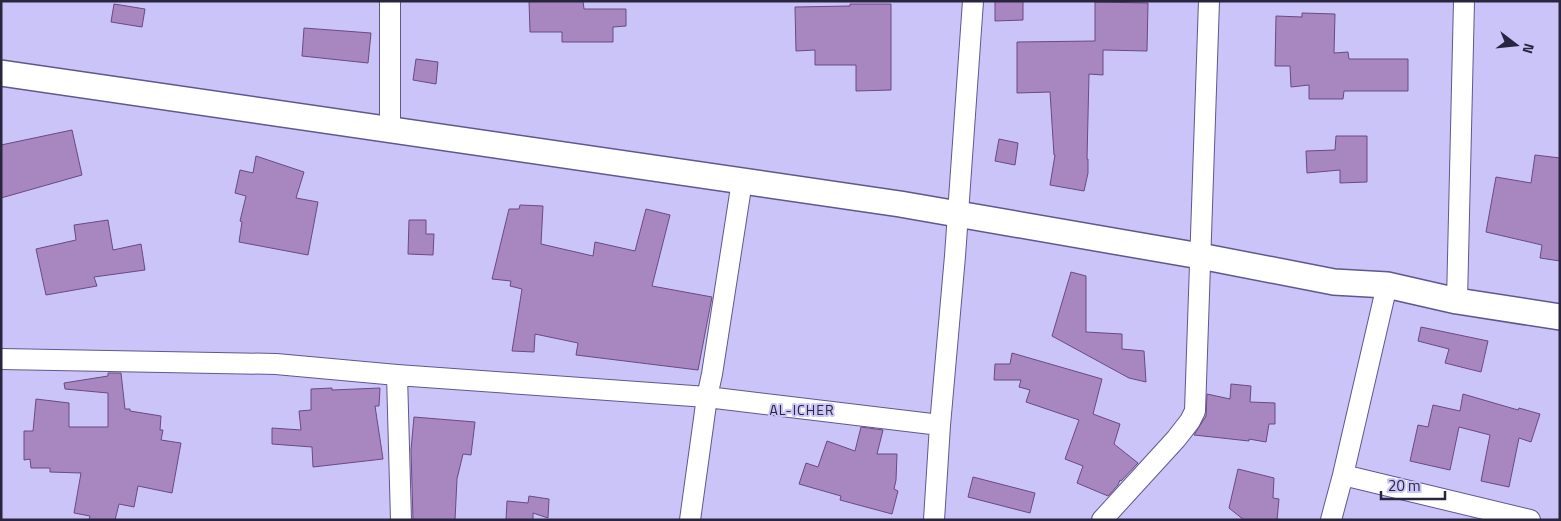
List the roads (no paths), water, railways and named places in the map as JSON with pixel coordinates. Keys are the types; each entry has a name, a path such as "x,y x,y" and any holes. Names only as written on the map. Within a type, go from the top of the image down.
{"street":[{"path":"390,1 390,128"},
{"path":"934,520 972,1"},
{"path":"1102,520 1176,439 1195,411 1209,1"},
{"path":"1458,302 1464,1"},
{"path":"1,73 390,128 900,204 1200,256 1334,282 1387,285 1458,302 1560,317"},
{"path":"690,520 707,397 742,181"},
{"path":"1331,520 1387,285"},
{"path":"1,358 276,364 397,375 707,397 940,425"},
{"path":"397,375 401,520"},
{"path":"1343,475 1530,520"}],"district":[{"name":"AL-ICHER","path":"802,409"}]}
